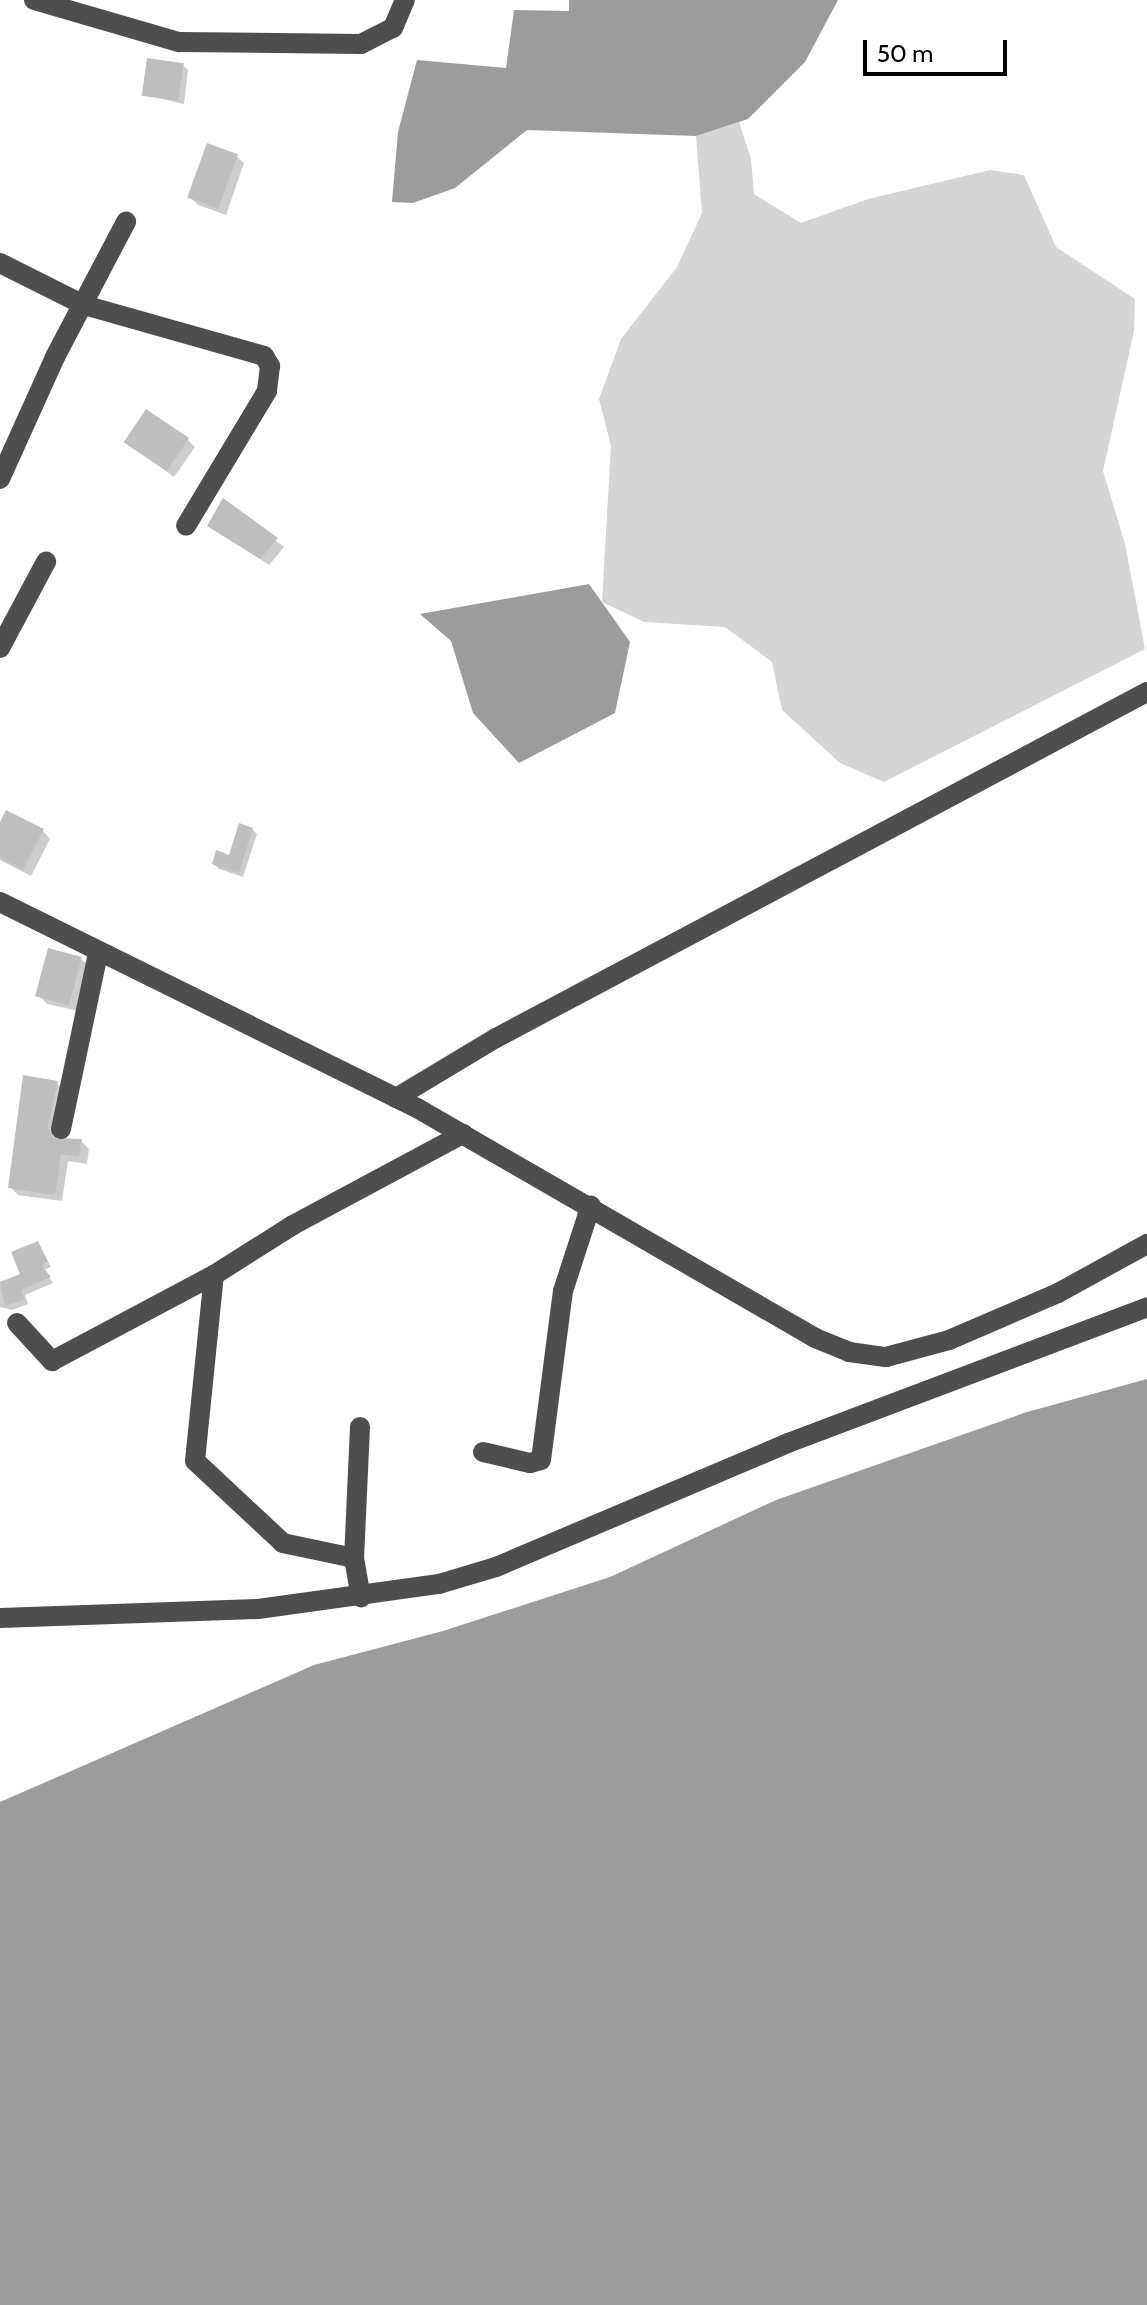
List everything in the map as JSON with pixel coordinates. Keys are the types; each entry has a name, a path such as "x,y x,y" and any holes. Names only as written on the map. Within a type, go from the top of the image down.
{"street":[{"path":"42,1 179,42 361,44 393,28 405,0"},
{"path":"0,479 126,222"},
{"path":"0,263 84,305 251,348 270,366 260,405 186,526"},
{"path":"0,648 46,562"},
{"path":"396,1098 496,1038 1147,692"},
{"path":"0,902 98,954 396,1098 591,1205 815,1338 870,1357 912,1353 949,1340 1058,1293 1147,1244"},
{"path":"61,1129 98,954"},
{"path":"17,1323 52,1361 214,1275 281,1231 463,1134"},
{"path":"483,1452 530,1463 541,1460 563,1291 591,1205"},
{"path":"214,1275 195,1461 283,1543 354,1558"},
{"path":"0,1618 258,1609 439,1584 496,1567 788,1443 1147,1307"},
{"path":"360,1427 354,1558 361,1597"}],"shaded area":[{"path":"569,0 838,0 805,62 748,119 696,136 527,130 455,188 413,203 392,202 398,132 417,60 506,68 514,10 569,11"},
{"path":"739,122 751,159 754,194 801,223 868,199 990,170 1024,175 1056,247 1135,299 1134,331 1103,471 1125,544 1145,649 884,782 840,763 782,710 772,662 725,627 644,622 602,602 611,446 599,399 621,339 677,267 702,213 696,136"},
{"path":"589,584 630,642 615,713 519,763 473,713 451,641 420,614"},
{"path":"1147,1379 1147,2305 0,2305 0,1802 314,1665 443,1631 610,1577 776,1500 1027,1412"}],"building":[{"path":"147,58 184,63 178,101 142,96"},
{"path":"207,143 238,154 218,209 187,198"},
{"path":"146,409 189,438 167,471 124,442"},
{"path":"223,498 278,538 260,559 207,526"},
{"path":"6,810 44,829 23,870 0,858 0,822"},
{"path":"239,823 253,828 239,873 212,864 216,850 229,855"},
{"path":"48,948 82,957 69,1005 35,996"},
{"path":"23,1075 58,1081 48,1126 52,1138 82,1139 79,1157 61,1154 55,1195 8,1188"},
{"path":"38,1241 48,1262 41,1265 51,1277 21,1290 25,1299 5,1306 0,1282 20,1274 11,1252"}]}
